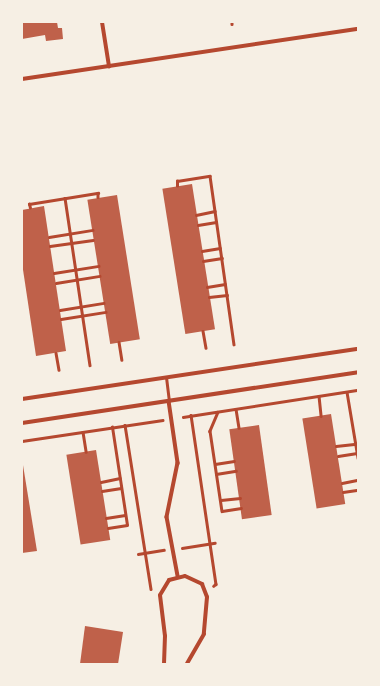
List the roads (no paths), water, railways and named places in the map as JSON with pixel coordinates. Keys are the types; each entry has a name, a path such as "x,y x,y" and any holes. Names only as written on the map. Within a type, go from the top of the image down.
{"street":[{"path":"102,22 109,66"},
{"path":"22,79 358,29"},
{"path":"22,399 358,349"},
{"path":"22,423 358,372"},
{"path":"170,401 178,463 167,517 178,576"},
{"path":"164,664 165,636 160,595 165,584 178,576 197,580 205,589 207,597 204,634 187,664"}],"lane":[{"path":"166,377 170,401"}]}
